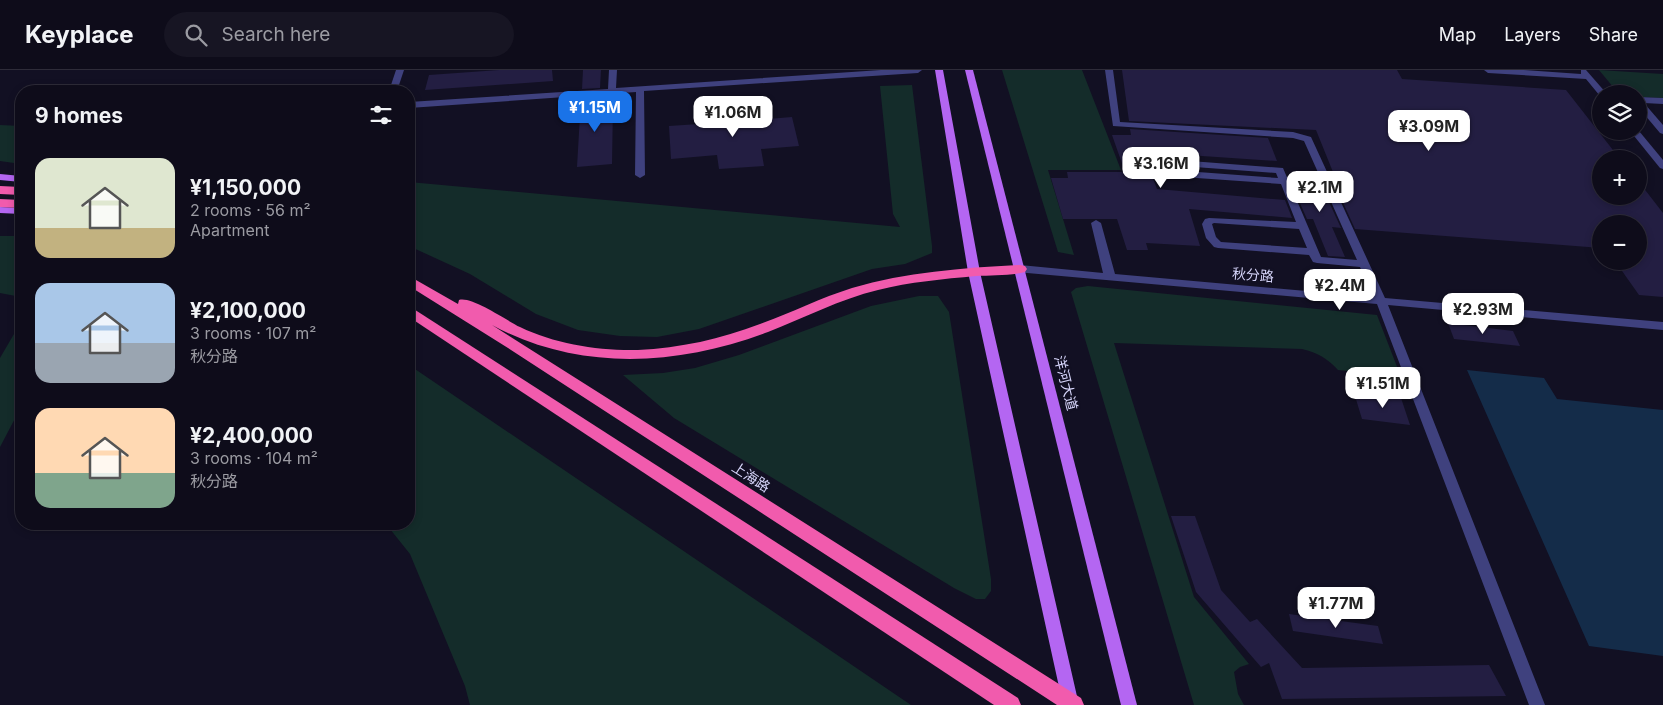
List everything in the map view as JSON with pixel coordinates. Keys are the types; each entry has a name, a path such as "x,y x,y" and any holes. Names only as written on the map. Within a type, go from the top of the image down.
{"highway":[{"path":"0,190 15,190"},
{"path":"0,202 15,203"},
{"name":"上海路","path":"415,281 525,335 566,348 595,354 641,356 678,352 750,333 857,291 908,280 974,272 1020,269"},
{"name":"上海路","path":"415,282 1072,704"},
{"path":"415,315 1011,705"}],"main road":[{"path":"939,70 974,272 1072,704"},
{"name":"洋河大道","path":"969,70 1129,705"},
{"path":"0,177 15,178"},
{"path":"0,210 15,211"}],"street":[{"path":"394,85 400,70"},
{"path":"612,91 613,70"},
{"path":"415,105 640,89 815,74 918,70"},
{"path":"1108,70 1116,124 1293,135 1308,139 1382,301 1537,705"},
{"path":"1488,70 1586,73 1596,85"},
{"path":"640,89 640,175"},
{"path":"1647,101 1663,101"},
{"path":"1647,111 1663,131"},
{"path":"1641,140 1663,166"},
{"path":"1285,181 1168,173 1163,165 1164,162 1280,170 1285,181 1317,260 1364,264"},
{"path":"1303,226 1214,220 1209,221 1207,224 1211,238 1218,245 1314,252"},
{"path":"1096,222 1110,277"},
{"name":"秋分路","path":"1020,269 1663,326"}],"green space":[{"path":"1002,70 1082,70 1121,170 1048,170 1074,255 1058,252"},
{"path":"1599,70 1663,74 1663,98 1647,97 1647,85 1612,85"},
{"path":"912,85 932,253 905,264 872,269 699,329 657,337 620,336 578,330 536,314 470,274 415,249 415,183 900,227 893,214 880,86"},
{"path":"0,125 15,126 15,163 0,161"},
{"path":"0,236 15,236 15,296 0,293"},
{"path":"1088,286 1377,315 1401,377 1338,370 1322,356 1302,349 1114,343 1194,597 1249,664 1240,667 1234,672 1238,694 1244,705 1194,705 1071,292 1076,288"},
{"path":"919,296 938,296 949,312 991,579 991,591 985,599 976,599 954,588 674,418 623,375 663,373 695,368 739,355 871,306"},
{"path":"15,332 15,418 0,447 0,358"},
{"path":"415,369 911,705 470,705 465,686 410,554 391,530 415,530"}],"water":[{"path":"1467,370 1544,378 1557,399 1663,410 1663,656 1589,646"}],"building":[{"path":"499,70 552,70 553,81 425,90 429,75"},
{"path":"583,70 601,70 600,88 582,89"},
{"path":"1122,70 1397,70 1402,79 1566,90 1592,123 1592,140 1605,140 1613,150 1592,150 1592,205 1647,205 1647,192 1663,213 1663,297 1639,295 1621,270 1647,270 1647,215 1592,215 1592,247 1355,229 1331,176 1335,177 1316,130 1129,121"},
{"path":"600,96 599,105 613,104 612,164 577,167 581,98"},
{"path":"753,106 756,120 792,117 799,146 761,149 764,166 719,169 717,155 671,159 669,126 714,123 712,109"},
{"path":"1130,129 1268,138 1277,161 1143,152 1157,189 1285,200 1292,218 1189,209 1200,246 1146,243 1148,250 1127,250 1117,219 1063,219 1051,178 1068,178 1067,172 1125,172 1112,135 1131,135"},
{"path":"1294,174 1317,176 1341,228 1332,227 1345,257 1328,256 1313,219 1307,219 1299,201 1306,201"},
{"path":"1448,323 1513,331 1520,346 1454,339"},
{"path":"1384,393 1400,395 1410,425 1362,419 1355,396 1386,400"},
{"path":"1171,516 1195,516 1221,590 1250,622 1257,619 1302,668 1489,665 1506,696 1282,699 1269,663 1261,667 1196,592"},
{"path":"1289,614 1378,626 1383,644 1293,631"}]}
